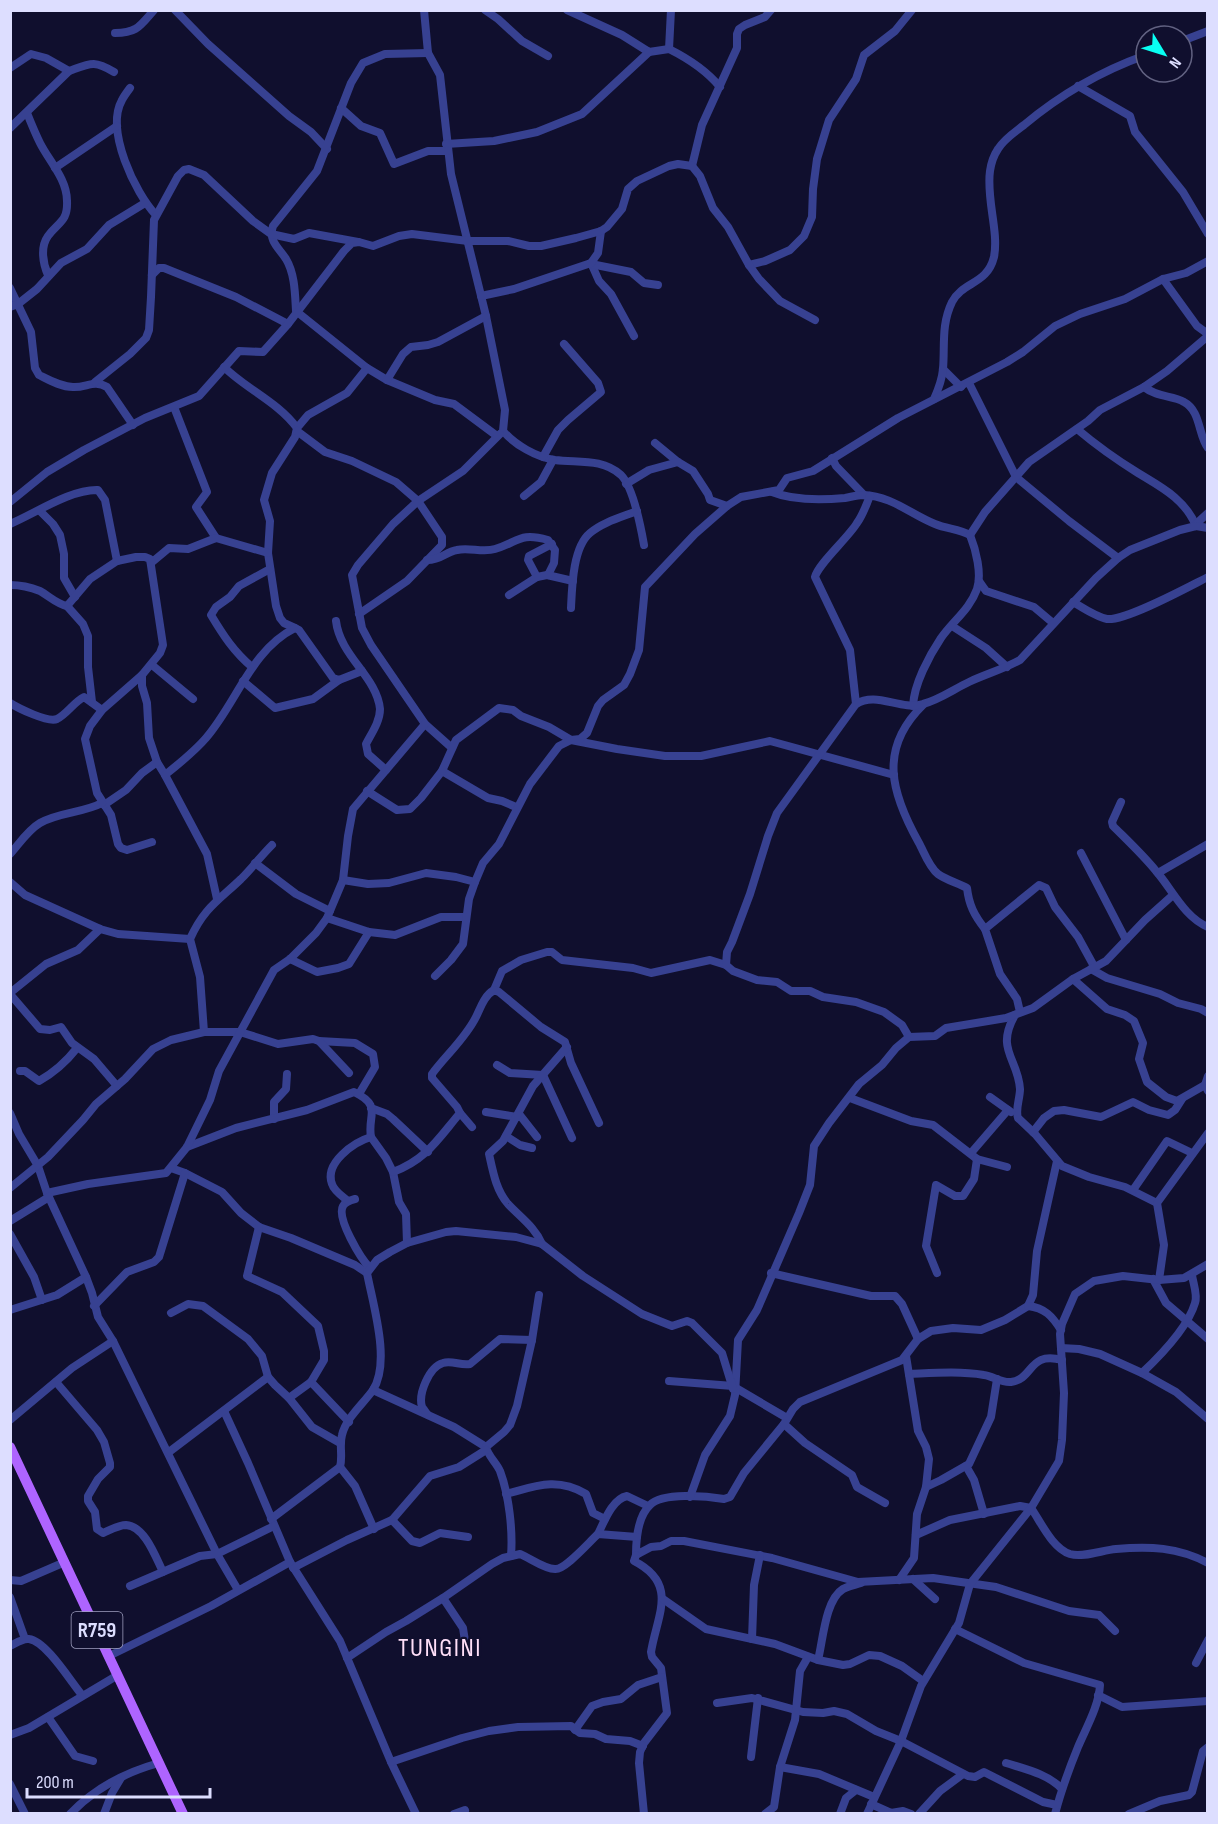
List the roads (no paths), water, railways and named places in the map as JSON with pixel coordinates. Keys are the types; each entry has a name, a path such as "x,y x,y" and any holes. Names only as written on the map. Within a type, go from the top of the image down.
{"main road":[{"name":"R759","path":"10,1447 183,1814"}],"street":[{"path":"115,33 127,33 137,29 154,10"},
{"path":"175,10 208,44 289,116 311,132 327,149"},
{"path":"424,10 428,53 440,75 451,174 486,316 505,420 500,434 463,471 418,501 393,524 352,575 362,628 370,645 425,724 452,748"},
{"path":"485,10 522,41 548,56"},
{"path":"567,10 622,35 650,52"},
{"path":"669,49 671,10"},
{"path":"692,166 702,125 737,48 738,29 765,17 771,10"},
{"path":"748,265 765,261 790,250 804,236 812,217 817,159 829,120 856,79 864,55 894,31 912,10"},
{"path":"341,108 362,126 380,133 394,164 428,151 526,135 582,114 650,52 669,49 699,66 720,87"},
{"path":"428,53 385,54 363,63 351,83 317,171 273,226 272,241 291,268 296,311 367,368 387,380 435,400 454,404 530,452 553,460 603,465 622,476 637,511 644,545"},
{"path":"10,68 31,54 46,58 69,71"},
{"path":"934,399 943,369 943,331 953,301 964,289 982,279 993,260 995,247 989,184 990,169 996,151 1003,142 1037,114 1078,86 1134,60"},
{"path":"10,128 69,71 98,62 114,72"},
{"path":"1078,86 1130,116 1135,132 1183,192 1208,234"},
{"path":"130,88 121,101 117,126 125,159 145,203 156,215"},
{"path":"27,113 39,142 55,168 68,200 63,222 49,235 45,243 43,264 48,276"},
{"path":"55,168 117,126"},
{"path":"10,288 14,305 31,332 35,368 39,375 72,387 95,382 146,338 149,330 152,240 156,215 178,176 184,170 189,169 204,175 253,221 271,234 294,239 309,233 373,246 399,236 412,234 468,241 508,241 541,246 601,231 617,216 622,209 628,189 637,181 678,164 692,166 700,176 713,208 728,227 748,265 759,279 780,301 815,320"},
{"path":"14,305 37,289 61,263 87,249 109,225 145,203"},
{"path":"591,263 598,253 601,231"},
{"path":"10,502 47,472 84,450 133,425 199,396 238,351 263,352 288,324 344,251 352,243 359,242"},
{"path":"435,976 463,944 465,917 475,882 483,864 499,844 516,807 530,784 559,746 571,740 580,739 587,733 598,706 624,685 639,650 645,587 694,534 741,497 779,490 787,478 813,471 934,399 965,385 1023,352 1055,326 1080,314 1125,299 1163,279 1186,273 1208,261"},
{"path":"481,296 514,289 591,263 631,272 644,283 658,285"},
{"path":"591,263 599,281 611,294 634,336"},
{"path":"152,275 159,268 164,268 236,297 288,324"},
{"path":"970,535 979,519 1029,462 1100,410 1144,387 1167,371 1208,335 1197,326 1163,279"},
{"path":"387,380 403,354 411,347 438,342 486,316"},
{"path":"543,457 558,430 601,392 601,387 564,344"},
{"path":"224,367 267,400 325,452 352,461 396,482 418,501 442,537 442,545 407,581 359,614"},
{"path":"339,680 333,678 299,630 284,623 280,618 270,569 268,553 270,521 264,500 272,473 295,437 297,429 308,415 347,393 367,368"},
{"path":"943,369 965,385 1016,477 1118,558"},
{"path":"95,382 106,387 133,425"},
{"path":"1144,387 1155,394 1186,403 1198,420 1203,441 1208,448"},
{"path":"174,406 207,492 196,507 216,538"},
{"path":"1077,429 1131,469 1172,495 1186,507 1196,525 1208,528"},
{"path":"655,443 693,471 710,500 728,506"},
{"path":"832,458 836,466 867,496"},
{"path":"524,496 541,482 553,460"},
{"path":"626,484 650,470 678,462"},
{"path":"1008,462 1029,462"},
{"path":"10,524 74,494 88,490 101,491 105,500 117,561"},
{"path":"772,492 786,498 800,499 867,496 888,498 938,526 961,530 970,535 975,547 981,587 986,591 1034,607 1053,623"},
{"path":"856,704 850,650 815,577 820,566 838,548 858,522 867,496"},
{"path":"40,511 60,535 64,554 64,578 75,597"},
{"path":"571,608 573,581 583,540 591,532 637,511"},
{"path":"1018,1118 1019,1087 1009,1054 1006,1034 1018,1014 1017,999 1000,974 985,929 973,914 967,888 938,873 932,867 908,823 899,804 894,775 895,747 910,718 923,705 1020,660 1073,602 1118,558 1145,543 1196,525 1208,513"},
{"path":"427,560 437,560 460,549 494,550 519,537 545,539 552,544 556,555 548,575"},
{"path":"151,563 169,548 188,549 216,538 268,553"},
{"path":"537,577 528,560 529,556 552,544"},
{"path":"67,606 90,579 117,561 145,557 150,559 164,645 152,665 102,710 90,726 85,739 97,793 111,816 121,848 127,850 152,842"},
{"path":"252,667 227,641 211,615 216,607 230,597 239,586 270,569"},
{"path":"509,595 537,577 548,575 573,581"},
{"path":"1073,602 1108,619 1125,615 1208,577"},
{"path":"913,706 916,686 942,638 967,608 979,581"},
{"path":"10,585 24,585 41,592 67,606 83,624 88,636 88,667 92,702"},
{"path":"336,621 343,646 362,671 380,709 378,721 366,744 367,751 386,770"},
{"path":"952,626 986,648 1007,668"},
{"path":"165,775 207,737 252,667 286,633 296,628"},
{"path":"152,665 193,699"},
{"path":"243,681 275,708 313,699 339,680 362,671"},
{"path":"142,675 142,686 147,703 148,738 157,762 174,787 191,826 207,854 217,899"},
{"path":"10,703 51,720 58,718 81,698 86,698 102,710"},
{"path":"726,965 727,952 750,894 777,813 856,704 862,700 872,699 900,705 923,705"},
{"path":"367,791 397,810 410,809 442,771 456,740 499,708 513,710 571,740 665,756 701,756 770,741 894,775"},
{"path":"10,1221 48,1195 88,1185 166,1173 171,1168 187,1147 210,1100 219,1071 273,970 290,959 316,933 329,914 343,880 353,809 425,724"},
{"path":"10,854 40,823 103,804 126,790 142,773 157,762"},
{"path":"442,771 488,798 516,807"},
{"path":"1121,802 1112,825 1158,873 1173,895 1193,917 1208,927"},
{"path":"204,1032 200,977 190,939 195,927 217,899 236,884 272,844"},
{"path":"1158,873 1208,844"},
{"path":"1081,853 1126,940"},
{"path":"255,863 296,894 329,914 369,932 395,935 441,917 465,917"},
{"path":"343,880 368,884 389,883 426,873 475,882"},
{"path":"10,882 25,895 100,929 118,934 190,939"},
{"path":"985,929 1035,888 1043,885 1078,937 1093,969 1107,978 1160,994 1208,1013"},
{"path":"690,1497 705,1455 730,1416 738,1340 757,1310 810,1185 814,1146 861,1082 882,1065 909,1036 935,1036 946,1029 1018,1014 1040,1003 1073,979 1106,961 1145,920 1173,895"},
{"path":"100,929 78,950 46,964 10,994 40,1029 50,1030 61,1027 77,1048 94,1059 117,1086"},
{"path":"290,959 317,972 338,968 349,964 369,932"},
{"path":"472,1127 432,1074 466,1033 484,999 494,990 502,971 521,960 547,952 552,952 562,960 633,968 651,973 710,960 757,980 777,982 791,991 810,991 823,997 856,1002 884,1012 902,1025 909,1036"},
{"path":"1073,979 1109,1010 1125,1015 1134,1021 1143,1043 1139,1059 1147,1082 1166,1097 1177,1101 1207,1084"},
{"path":"494,990 541,1027 565,1042 571,1064 599,1123"},
{"path":"10,1188 38,1166 96,1104 153,1049 171,1040 204,1032 240,1032 278,1044 313,1039 355,1043 373,1054 375,1067 359,1094"},
{"path":"319,1041 349,1073"},
{"path":"542,1244 536,1231 506,1202 496,1181 489,1154 506,1136 533,1086 567,1047"},
{"path":"20,1071 25,1071 39,1081 54,1073 77,1048"},
{"path":"497,1065 510,1073 543,1075"},
{"path":"274,1119 274,1102 286,1089 287,1074"},
{"path":"543,1075 572,1138"},
{"path":"187,1147 236,1128 308,1110 351,1092 359,1094 371,1108 373,1114 371,1137 393,1172 399,1202 406,1214 407,1243"},
{"path":"990,1097 1033,1132 1062,1166 1080,1174 1133,1190 1158,1203"},
{"path":"850,1098 911,1122 933,1125 974,1156 1007,1167"},
{"path":"1033,1132 1044,1118 1054,1111 1064,1110 1101,1117 1133,1102 1149,1110 1168,1115 1175,1110 1182,1099"},
{"path":"371,1108 387,1114 428,1152"},
{"path":"937,1273 926,1246 936,1185 955,1196 963,1196 974,1179 974,1156 1008,1110"},
{"path":"486,1112 518,1115 537,1137"},
{"path":"10,1113 19,1134 38,1166 48,1195 86,1277 98,1317 113,1341 150,1419 238,1590"},
{"path":"393,1172 417,1162 460,1113"},
{"path":"1208,1133 1158,1203 1164,1251 1156,1279 1165,1301 1208,1339"},
{"path":"506,1136 520,1145 532,1148"},
{"path":"130,1586 200,1556 218,1554 273,1523 340,1467 342,1433 373,1389 381,1369 382,1350 368,1271 355,1249 341,1213 342,1206 351,1200 332,1185 330,1175 344,1152 371,1137"},
{"path":"1133,1190 1167,1141 1192,1153"},
{"path":"640,1553 637,1537 648,1506 665,1498 730,1497 744,1473 800,1402 902,1360 918,1339 927,1332 940,1329 981,1330 1013,1316 1028,1306 1032,1299 1039,1240 1057,1161"},
{"path":"171,1168 222,1192 241,1213 259,1227 368,1271"},
{"path":"94,1305 127,1272 154,1262 159,1257 185,1173"},
{"path":"259,1227 247,1276 282,1292 318,1326 324,1352 324,1360 311,1382 289,1398"},
{"path":"368,1271 383,1256 407,1243 456,1231 516,1237 542,1244 583,1276 642,1314 672,1326 687,1321 692,1323 722,1353 734,1390"},
{"path":"10,1234 34,1276 42,1300"},
{"path":"867,1814 901,1741 923,1681 955,1629 970,1584 1031,1508 1053,1473 1060,1455 1064,1393 1061,1330 1076,1293 1094,1281 1123,1276 1156,1279 1184,1278 1208,1264"},
{"path":"771,1273 871,1296 895,1296 902,1304 918,1339"},
{"path":"1142,1373 1159,1356 1187,1320 1196,1300 1192,1275"},
{"path":"10,1310 57,1295 86,1277"},
{"path":"1034,1288 1041,1309"},
{"path":"109,1656 211,1606 238,1590 392,1520 430,1476 459,1467 486,1449 510,1425 517,1406 532,1340 539,1294"},
{"path":"171,1313 188,1304 203,1306 248,1339 262,1356 268,1377 289,1398 312,1427 340,1443"},
{"path":"1028,1306 1041,1309 1053,1317 1061,1330"},
{"path":"1053,1317 1061,1314 1069,1306"},
{"path":"428,1414 422,1407 422,1402 426,1379 436,1366 450,1362 470,1365 500,1339 532,1340"},
{"path":"10,1420 72,1368 113,1341"},
{"path":"1061,1348 1100,1353 1142,1373 1176,1392 1208,1419"},
{"path":"899,1580 913,1562 917,1514 926,1486 928,1455 918,1431 906,1356"},
{"path":"909,1374 957,1372 982,1374 1007,1382 1021,1378 1035,1363 1046,1358 1062,1360"},
{"path":"169,1452 268,1377"},
{"path":"926,1486 966,1466 971,1460 991,1417 997,1379"},
{"path":"669,1381 734,1390 785,1421 805,1443 852,1475 857,1487 885,1503"},
{"path":"56,1382 97,1430 104,1442 110,1463 110,1467 98,1479 87,1501 95,1512 97,1530 103,1533 127,1525 134,1527 146,1537 163,1572"},
{"path":"311,1382 348,1422"},
{"path":"373,1389 454,1427 486,1449 500,1472 506,1494 511,1522 511,1556"},
{"path":"224,1411 291,1565 340,1641 391,1762 416,1814"},
{"path":"966,1466 974,1480 984,1514"},
{"path":"340,1467 355,1486 374,1529"},
{"path":"506,1494 540,1485 560,1484 586,1494 593,1513 605,1518"},
{"path":"347,1658 443,1598 492,1564 511,1556 522,1555 551,1568 557,1569 566,1564 598,1534 605,1518 624,1496 648,1506"},
{"path":"916,1535 950,1520 1015,1506 1031,1508 1059,1547 1071,1554 1118,1549 1175,1549 1208,1563"},
{"path":"392,1520 412,1541 420,1543 441,1533 468,1538"},
{"path":"598,1534 637,1537"},
{"path":"644,1814 639,1763 642,1746 666,1715 661,1668 652,1657 651,1652 663,1599 661,1589 648,1569 634,1561 640,1553 671,1541 684,1541 760,1555 865,1582"},
{"path":"752,1639 754,1585 760,1555"},
{"path":"10,1580 21,1581 65,1562"},
{"path":"818,1660 827,1615 837,1596 844,1589 865,1582 933,1578 1009,1589 1069,1611 1099,1615 1115,1631"},
{"path":"913,1579 935,1599"},
{"path":"10,1597 25,1639"},
{"path":"443,1598 463,1628 468,1647"},
{"path":"663,1599 704,1628 775,1644 818,1660 847,1665 869,1655 880,1656 902,1666 923,1681"},
{"path":"717,1702 758,1698 795,1710 816,1713 834,1711 847,1714 963,1774 973,1777 984,1772 1056,1809 1058,1786 1066,1778 1098,1695 1100,1688 1098,1684 1023,1663 955,1629"},
{"path":"10,1646 25,1639 31,1639 42,1646 82,1695"},
{"path":"1196,1663 1208,1640"},
{"path":"765,1814 774,1807 780,1767 795,1720 800,1671 808,1657"},
{"path":"10,1736 48,1717 118,1675"},
{"path":"575,1730 592,1706 621,1699 638,1685 662,1677"},
{"path":"1098,1695 1122,1707 1208,1701"},
{"path":"751,1757 758,1698"},
{"path":"48,1717 75,1755 93,1761"},
{"path":"391,1762 430,1747 502,1728 571,1726 580,1733 595,1734 606,1739 630,1741 642,1746"},
{"path":"1129,1814 1160,1801 1189,1795 1192,1792 1203,1751 1208,1748"},
{"path":"70,1814 86,1798 122,1777 139,1768 159,1763"},
{"path":"1006,1763 1035,1772 1058,1786"},
{"path":"780,1767 819,1774 856,1790 891,1813 903,1811 911,1814"},
{"path":"919,1814 940,1791 963,1774"},
{"path":"104,1814 112,1793 122,1777"},
{"path":"10,1784 25,1814"},
{"path":"840,1814 846,1798 856,1790"},
{"path":"454,1814 465,1809"}],"district":[{"name":"TUNGINI","path":"440,1647"}]}
